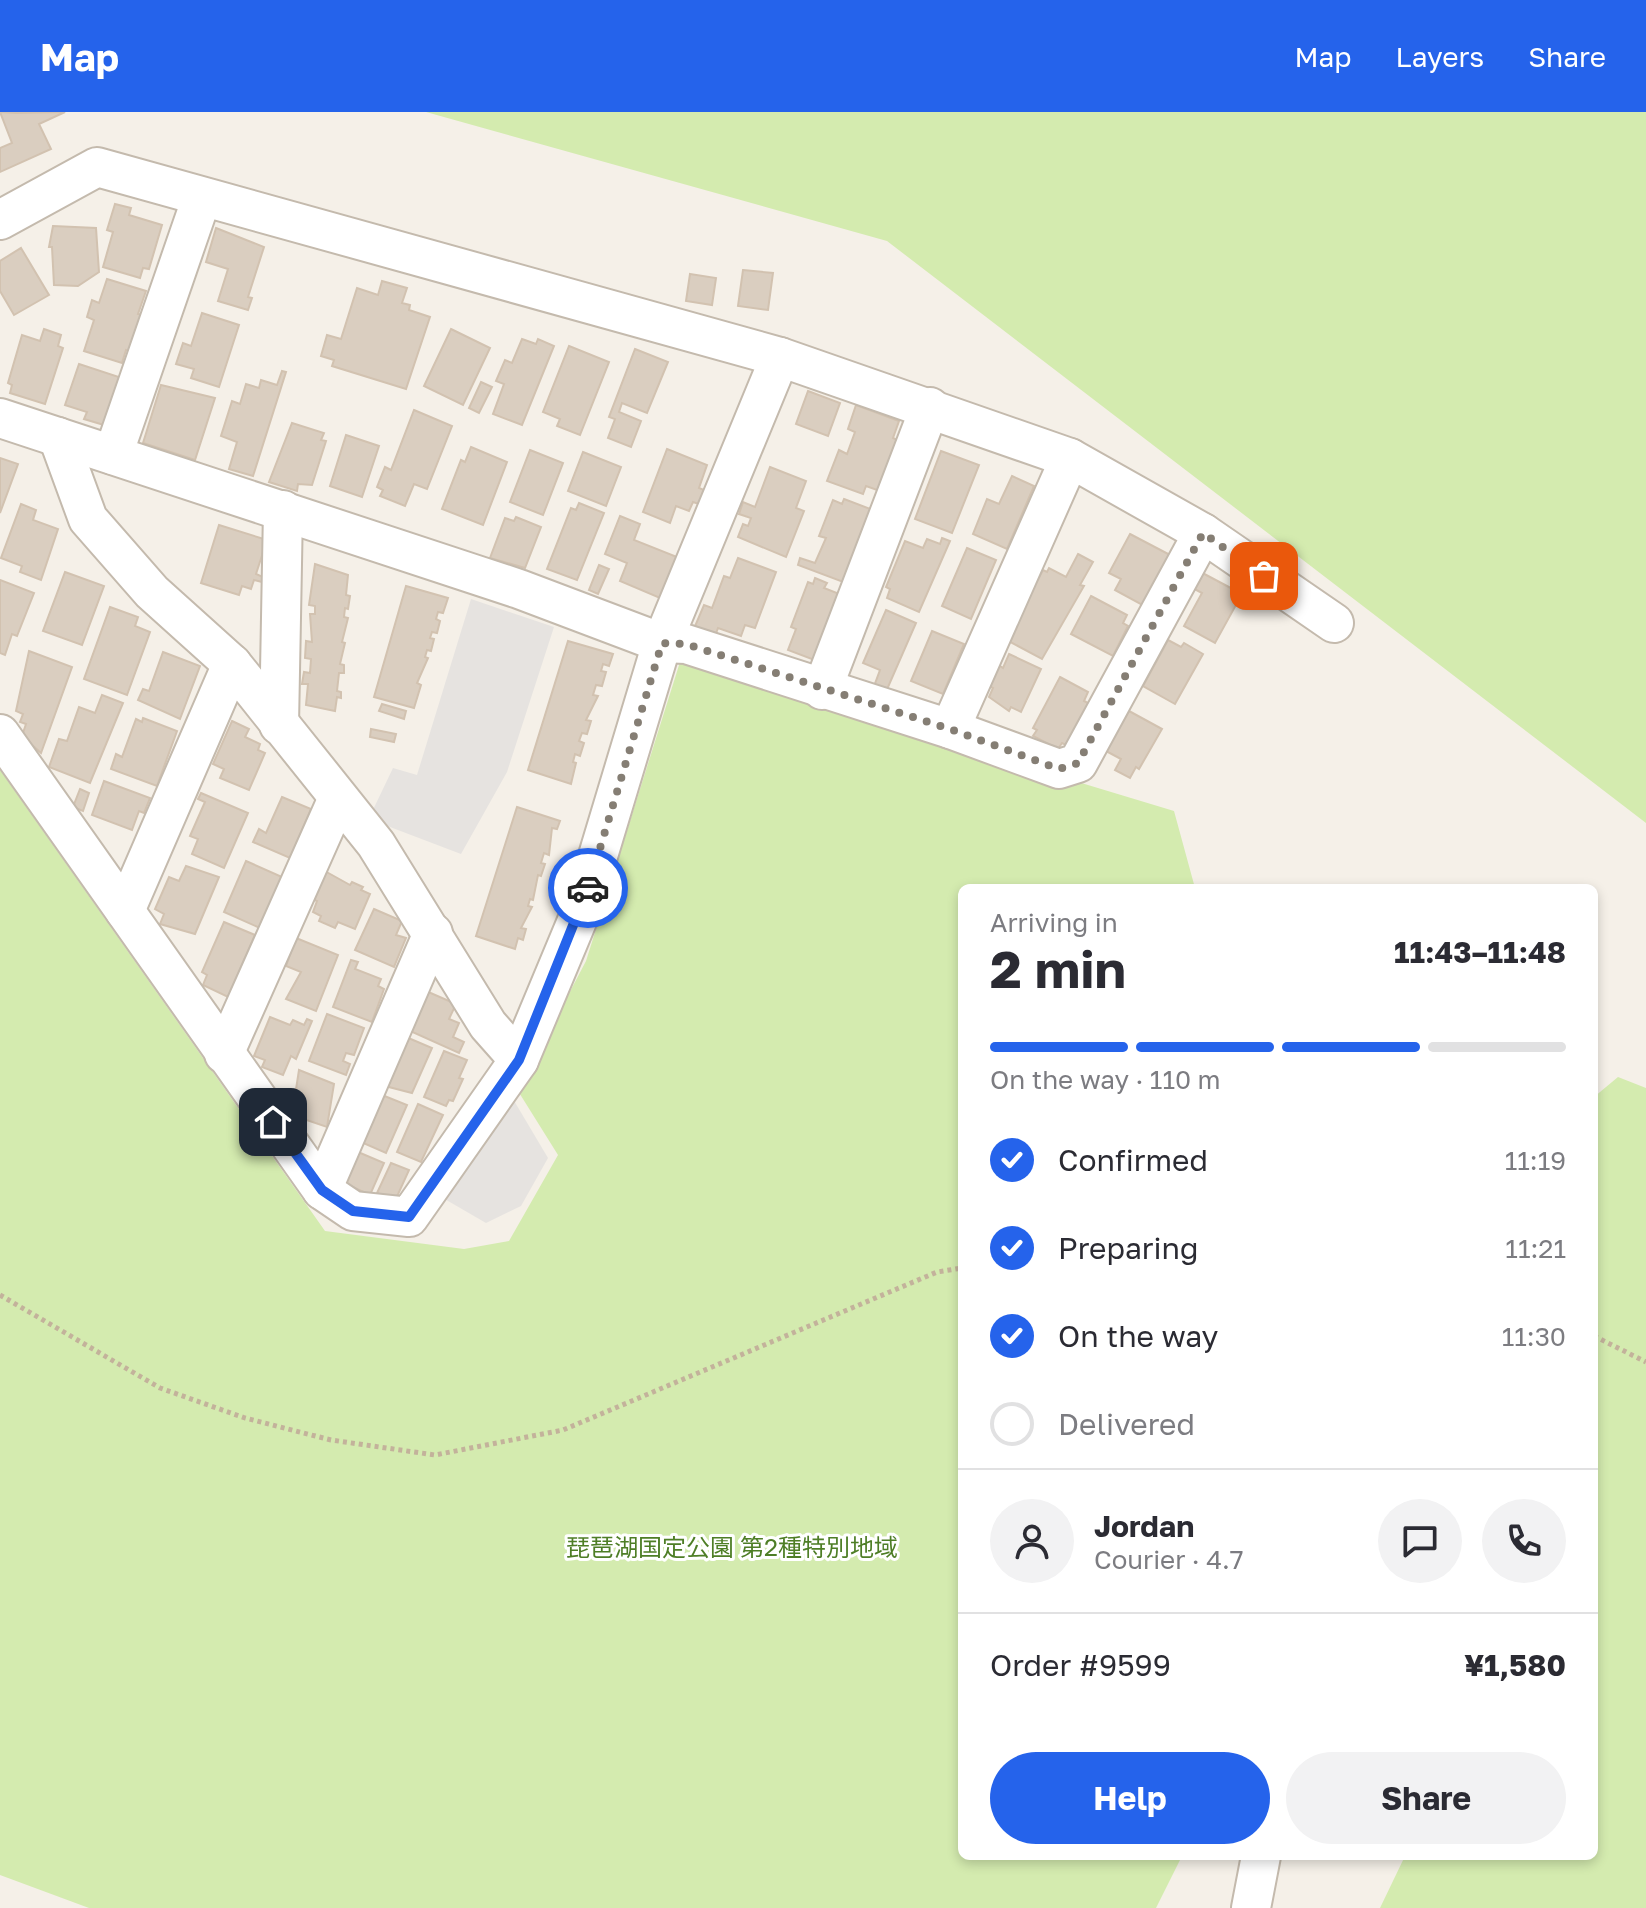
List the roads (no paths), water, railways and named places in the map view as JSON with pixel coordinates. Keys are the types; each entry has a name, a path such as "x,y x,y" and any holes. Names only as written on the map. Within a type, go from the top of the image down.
{"street":[{"path":"0,220 97,167 780,357 1070,458 1203,533 1334,623"},
{"path":"113,455 202,197"},
{"path":"0,734 322,1190 353,1211 409,1217 519,1060 582,909 662,643 780,357"},
{"path":"822,690 930,407"},
{"path":"0,418 519,589 662,643 686,644 950,729 1059,769 1078,763 1203,533"},
{"path":"58,437 88,519 152,592 232,664 376,844 488,1025 519,1060"},
{"path":"950,729 1070,458"},
{"path":"279,725 283,510"},
{"path":"125,911 232,664"},
{"path":"224,1054 338,798"},
{"path":"322,1190 433,933"},
{"path":"1251,1908 1260,1860"}],"park label":[{"name":"琵琶湖国定公園 第2種特別地域","path":"732,1548"}]}
